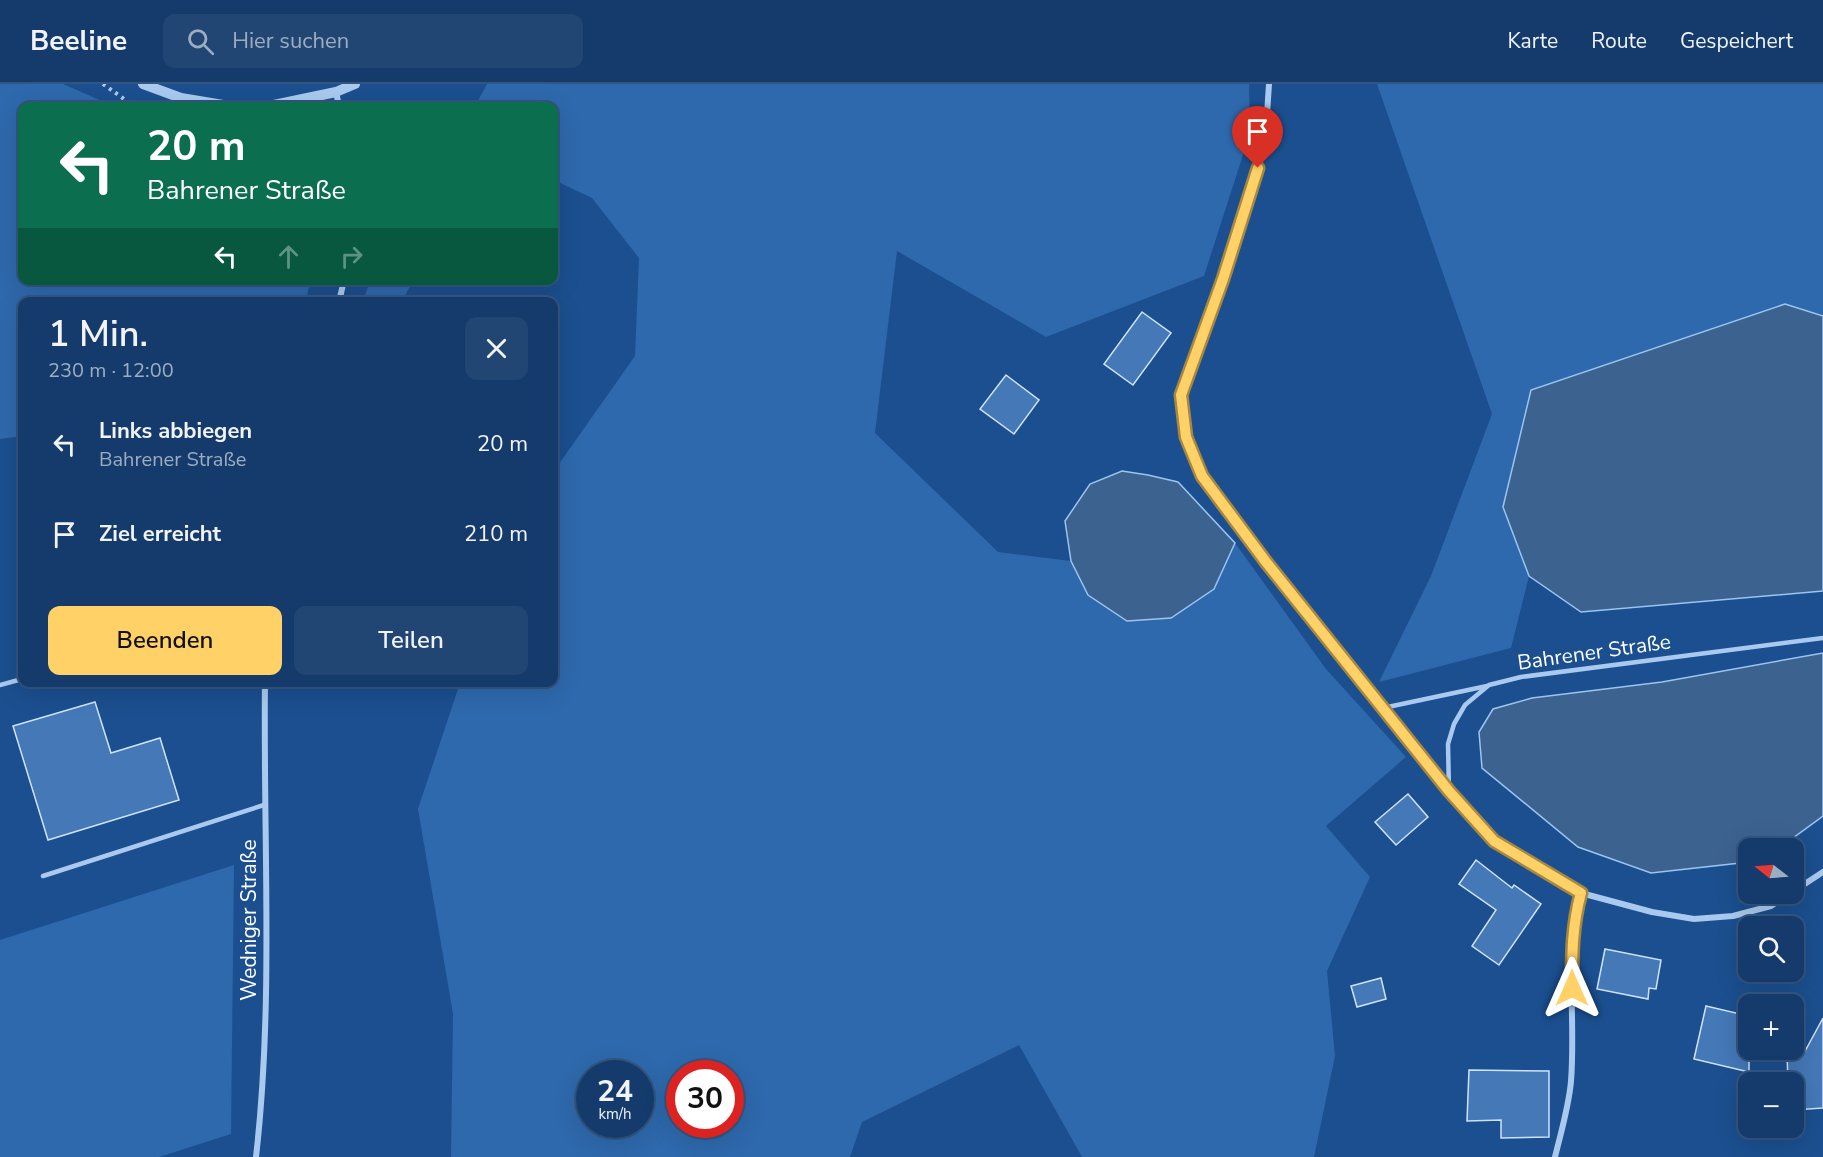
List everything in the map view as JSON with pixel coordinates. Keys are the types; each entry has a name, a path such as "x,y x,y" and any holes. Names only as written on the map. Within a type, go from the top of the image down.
{"street":[{"path":"143,84 181,98 205,102"},
{"path":"288,102 336,92 355,84"},
{"path":"1269,84 1265,145 1223,279 1181,395 1186,437 1202,476 1266,562 1449,791 1494,841 1581,893 1652,912 1694,919 1733,916 1774,904"},
{"path":"336,92 338,102"},
{"name":"Wedniger Straße","path":"256,1157 264,1088 265,687"},
{"path":"1804,884 1823,872"},
{"path":"1555,1157 1571,1082 1572,942 1575,914 1581,893"}],"lane":[{"name":"Bahrener Straße","path":"1449,791 1448,744 1454,724 1465,705 1489,685 1521,677 1823,638"},
{"path":"0,685 18,680"},
{"path":"1383,708 1489,685"},
{"path":"43,876 264,805"}],"path":[{"path":"104,84 129,102"}],"shaded area":[{"path":"0,84 63,84 107,102 18,102 18,285 309,285 307,297 18,297 18,437 0,439"},
{"path":"487,84 1249,84 1250,133 1204,276 1046,337 897,251 875,433 998,552 1071,561 1088,595 1214,589 1235,543 1326,669 1406,757 1326,826 1370,877 1327,971 1335,1056 1314,1157 1082,1157 1019,1045 862,1122 850,1157 451,1157 453,1014 418,809 459,687 558,687 558,465 635,356 639,258 592,198 558,182 558,102 477,102"},
{"path":"1377,84 1823,84 1823,316 1785,304 1503,507 1529,576 1511,648 1379,682 1431,576 1492,414"},
{"path":"368,285 411,285 404,297 364,297"},
{"path":"1785,304 1823,316 1823,591 1581,612 1529,576 1503,507 1531,390"},
{"path":"1122,471 1178,482 1235,543 1214,589 1171,618 1127,621 1088,595 1071,561 1065,521 1090,484"},
{"path":"1823,653 1823,816 1793,838 1738,838 1738,863 1651,873 1578,847 1482,768 1479,732 1493,709 1532,698 1662,682"},
{"path":"234,865 231,1134 159,1157 0,1157 0,940"}],"building":[{"path":"1142,312 1171,333 1133,385 1104,364"},
{"path":"1006,375 1039,400 1014,434 980,409"},
{"path":"95,702 111,753 160,738 179,800 48,840 13,726"},
{"path":"1408,794 1428,817 1396,845 1375,822"},
{"path":"1476,860 1512,888 1514,885 1541,904 1499,965 1472,946 1496,910 1459,884"},
{"path":"1605,949 1661,960 1656,989 1649,988 1648,999 1597,989"},
{"path":"1381,978 1386,999 1357,1007 1351,986"},
{"path":"1706,1006 1738,1013 1738,1060 1749,1060 1749,1072 1694,1059"},
{"path":"1823,1018 1823,1108 1804,1109 1804,1072 1788,1072 1787,1060 1804,1060 1804,1053"},
{"path":"1469,1070 1549,1071 1549,1137 1501,1138 1501,1120 1467,1121"}],"route":[{"path":"1258,168 1223,279 1181,395 1186,437 1202,476 1266,562 1449,791 1494,841 1581,893 1575,914 1572,942 1572,988"}]}
